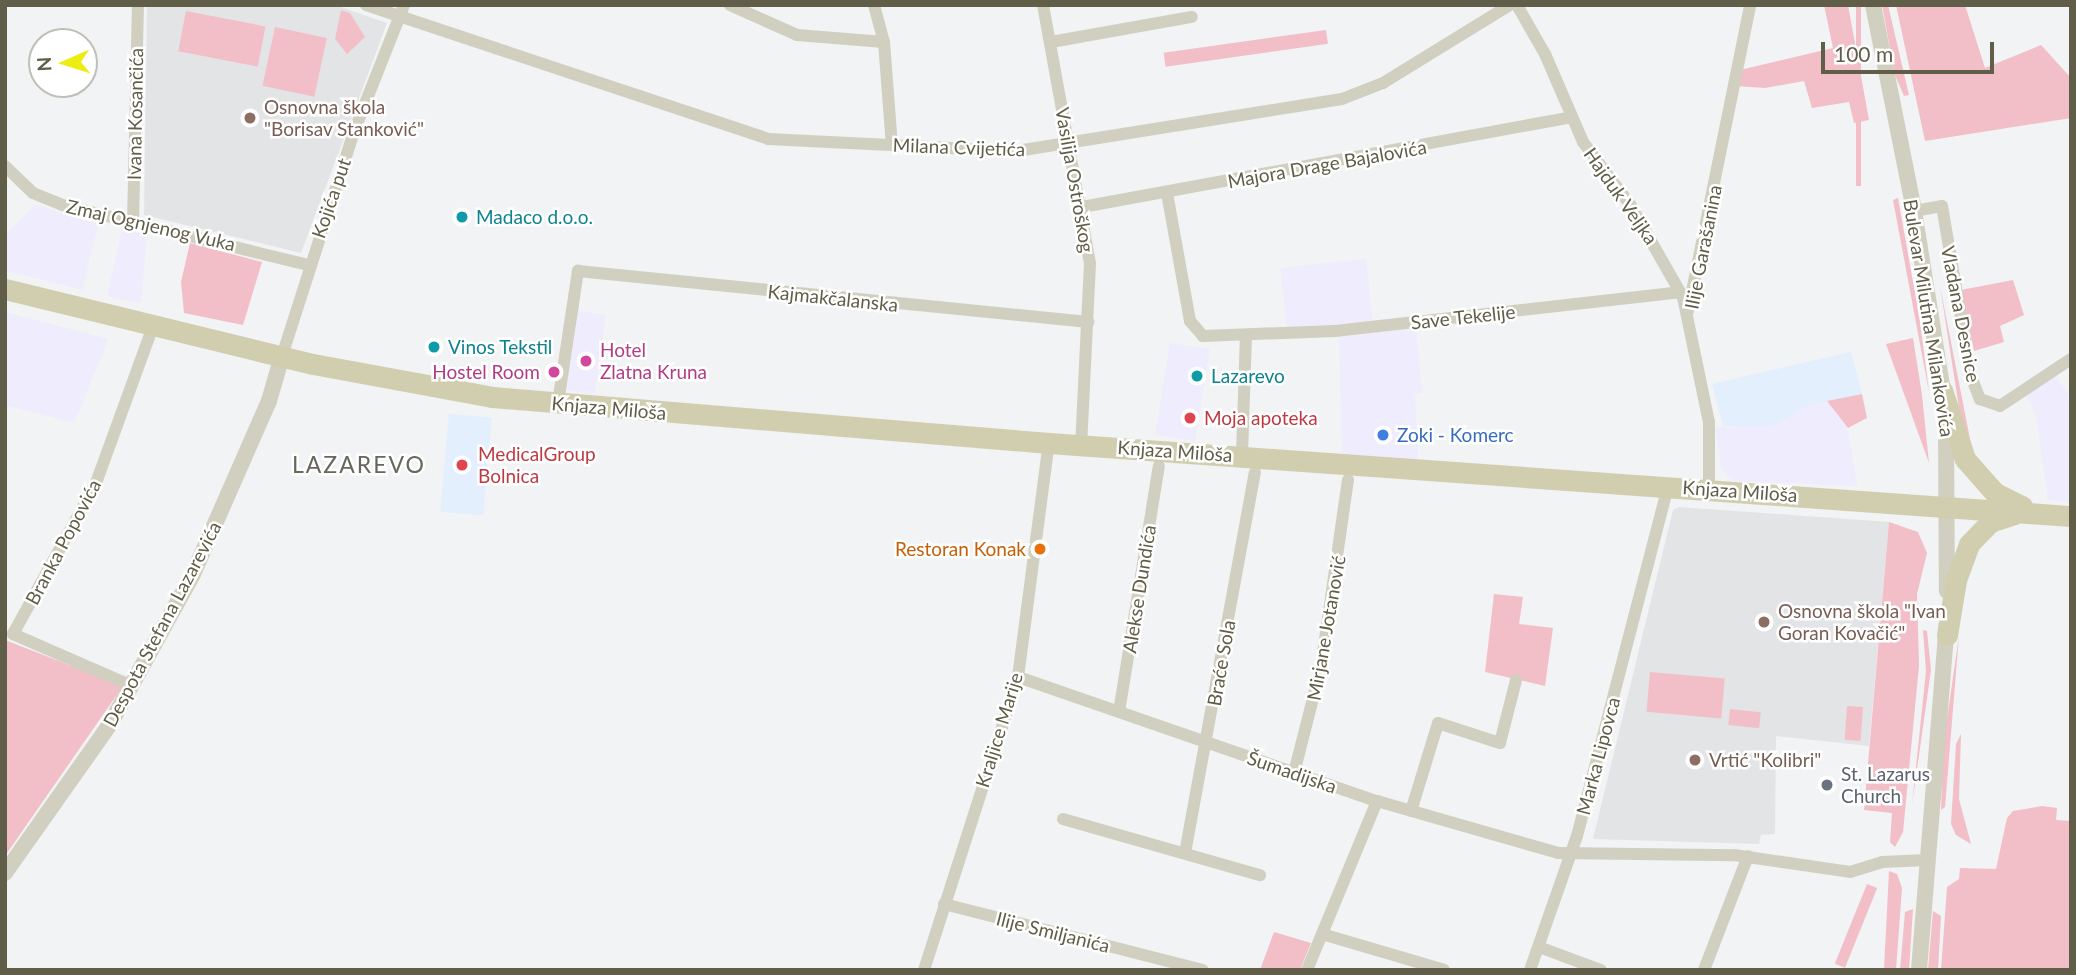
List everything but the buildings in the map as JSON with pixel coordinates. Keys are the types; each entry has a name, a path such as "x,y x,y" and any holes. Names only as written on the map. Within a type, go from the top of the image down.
{"main road":[{"path":"5,289 282,356"},
{"name":"Knjaza Miloša","path":"282,356 456,392 558,403 1081,444 1249,463 1668,486 2034,511 2071,516"},
{"path":"1942,390 1959,448 1973,470 1995,493 2034,511"},
{"path":"1947,635 1962,558 1976,534 2001,516 2034,511"}],"street":[{"name":"Ivana Kosančića","path":"133,223 138,5"},
{"name":"Milana Cvijetića","path":"366,5 402,10 747,135 778,141 1017,151 1068,145 1361,93 1510,5"},
{"path":"730,5 797,35 884,42"},
{"path":"874,5 884,42 892,145"},
{"name":"Vasilija Ostroškog","path":"1043,5 1068,145 1082,206 1090,263 1081,444"},
{"name":"Hajduk Veljka","path":"1517,5 1545,54 1592,158 1647,230 1688,312"},
{"name":"Ilije Garašanina","path":"1709,490 1709,422 1688,312 1750,5"},
{"name":"Bulevar Milutina Milankovića","path":"1873,5 1914,211 1942,390 1948,507 1947,635 1919,970"},
{"name":"Kojića put","path":"282,356 308,265 402,10"},
{"path":"1051,42 1192,18"},
{"name":"Majora Drage Bajalovića","path":"1082,206 1167,193 1572,117"},
{"name":"Zmaj Ognjenog Vuka","path":"5,166 40,197 133,223 308,265"},
{"name":"Save Tekelije","path":"1167,193 1193,328 1203,336 1245,337 1335,331 1680,292"},
{"name":"Vladana Desnice","path":"1914,211 1941,206 1971,376 1980,399 2000,406 2071,359"},
{"name":"Kajmakčalanska","path":"558,403 578,271 1088,322"},
{"name":"Branka Popovića","path":"132,686 13,634 96,483 153,326"},
{"name":"Braće Sola","path":"1185,853 1207,743 1249,463 1245,337"},
{"name":"Despota Stefana Lazarevića","path":"5,873 103,735 132,686 192,573 239,474 269,401 282,356"},
{"name":"Kraljice Marije","path":"924,970 1018,677 1049,443"},
{"name":"Alekse Dundića","path":"1119,712 1159,466"},
{"name":"Mirjane Jotanović","path":"1294,774 1321,667 1348,480"},
{"name":"Marka Lipovca","path":"1531,970 1570,854 1668,486"},
{"name":"Šumadijska","path":"1018,677 1377,801 1570,854"},
{"path":"1411,811 1438,723 1500,743 1516,680"},
{"path":"1307,970 1377,801"},
{"path":"1063,819 1260,875"},
{"path":"1570,854 1748,856 1850,872 1882,862 1927,860"},
{"path":"1704,970 1748,856"},
{"name":"Ilije Smiljanića","path":"944,904 1203,970"},
{"path":"1322,934 1444,970"},
{"path":"1539,947 1601,970"}],"shaded area":[{"name":"Osnovna škola \"Borisav Stanković\"","path":"147,5 335,5 387,23 301,253 144,215"},
{"path":"1824,5 1848,5 1869,120 1854,123 1849,102 1812,108 1804,81 1765,88 1736,86 1740,70 1833,48"},
{"path":"1856,5 1861,5 1861,186 1856,186"},
{"path":"1882,5 1888,5 1909,95 1904,96 1895,75"},
{"path":"1896,5 1965,5 1985,68 2041,45 2071,78 2071,118 1925,141"},
{"path":"341,10 350,13 365,37 347,54 335,39"},
{"path":"186,11 266,26 258,67 178,51"},
{"path":"275,27 327,38 314,97 263,86"},
{"path":"1326,30 1328,44 1166,67 1164,53"},
{"path":"1898,198 1920,321 1929,392 1893,200"},
{"path":"35,205 98,224 82,290 5,270 5,235"},
{"path":"122,230 147,234 141,303 107,296"},
{"path":"190,243 262,262 243,325 184,313 181,282"},
{"path":"1366,259 1372,321 1287,330 1280,268"},
{"path":"2013,280 2024,315 2000,326 2004,342 1974,351 1961,290"},
{"path":"1940,286 1970,439 1975,456 1965,446"},
{"path":"578,311 606,315 595,394 567,390"},
{"path":"5,312 108,339 74,423 5,405"},
{"path":"1416,328 1422,393 1415,394 1418,460 1342,456 1339,337"},
{"path":"1913,338 1922,395 1929,463 1886,344"},
{"path":"1170,343 1210,349 1195,441 1155,435"},
{"path":"1851,352 1862,394 1811,404 1774,425 1723,426 1712,384"},
{"path":"2054,375 2071,398 2071,502 2048,500 2036,415 2026,394"},
{"path":"1862,394 1867,418 1848,428 1827,401"},
{"path":"1827,401 1848,428 1857,486 1734,481 1722,470 1715,428 1780,422 1811,403"},
{"name":"MedicalGroup Bolnica","path":"449,414 492,418 483,515 440,512"},
{"name":"Osnovna škola \"Ivan Goran Kovačić\"","path":"1679,507 1889,522 1869,746 1776,736 1775,834 1761,835 1759,844 1593,839 1673,510"},
{"path":"1889,522 1918,532 1927,553 1917,594 1919,666 1903,832 1895,847 1890,842 1892,813 1864,810"},
{"path":"1494,594 1523,597 1519,624 1553,628 1545,686 1485,672"},
{"path":"1923,630 1927,631 1931,670 1912,805 1926,671"},
{"path":"1959,636 1945,807 1941,810 1943,747"},
{"path":"5,640 123,686 5,856"},
{"path":"1650,672 1725,679 1721,718 1647,712"},
{"path":"1847,706 1863,707 1861,741 1845,740"},
{"path":"1730,709 1761,712 1759,728 1728,725"},
{"path":"1961,734 1959,799 1971,844 1956,835 1951,824 1956,744"},
{"path":"2042,806 2057,808 2056,820 2071,821 2071,970 1941,970 1947,887 1959,879 1960,868 1996,869 2007,818 2013,811"},
{"path":"1889,871 1897,874 1902,888 1896,970 1884,970"},
{"path":"1867,884 1877,888 1845,968 1835,964"},
{"path":"1913,909 1909,970 1900,970 1905,912"},
{"path":"1933,911 1941,916 1938,970 1928,970"},
{"path":"1274,932 1311,943 1300,970 1260,970"}],"place":[{"name":"Osnovna škola \"Borisav Stanković\"","path":"250,118"},
{"name":"Madaco d.o.o.","path":"462,217"},
{"name":"Vinos Tekstil","path":"434,347"},
{"name":"Hotel Zlatna Kruna","path":"586,361"},
{"name":"Hostel Room","path":"554,372"},
{"name":"Lazarevo","path":"1197,376"},
{"name":"Moja apoteka","path":"1190,418"},
{"name":"Zoki - Komerc","path":"1383,435"},
{"name":"MedicalGroup Bolnica","path":"462,465"},
{"name":"Restoran Konak","path":"1040,549"},
{"name":"Osnovna škola \"Ivan Goran Kovačić\"","path":"1764,622"},
{"name":"Vrtić \"Kolibri\"","path":"1695,760"},
{"name":"St. Lazarus Church","path":"1827,785"}],"district":[{"name":"LAZAREVO","path":"359,464"}]}
